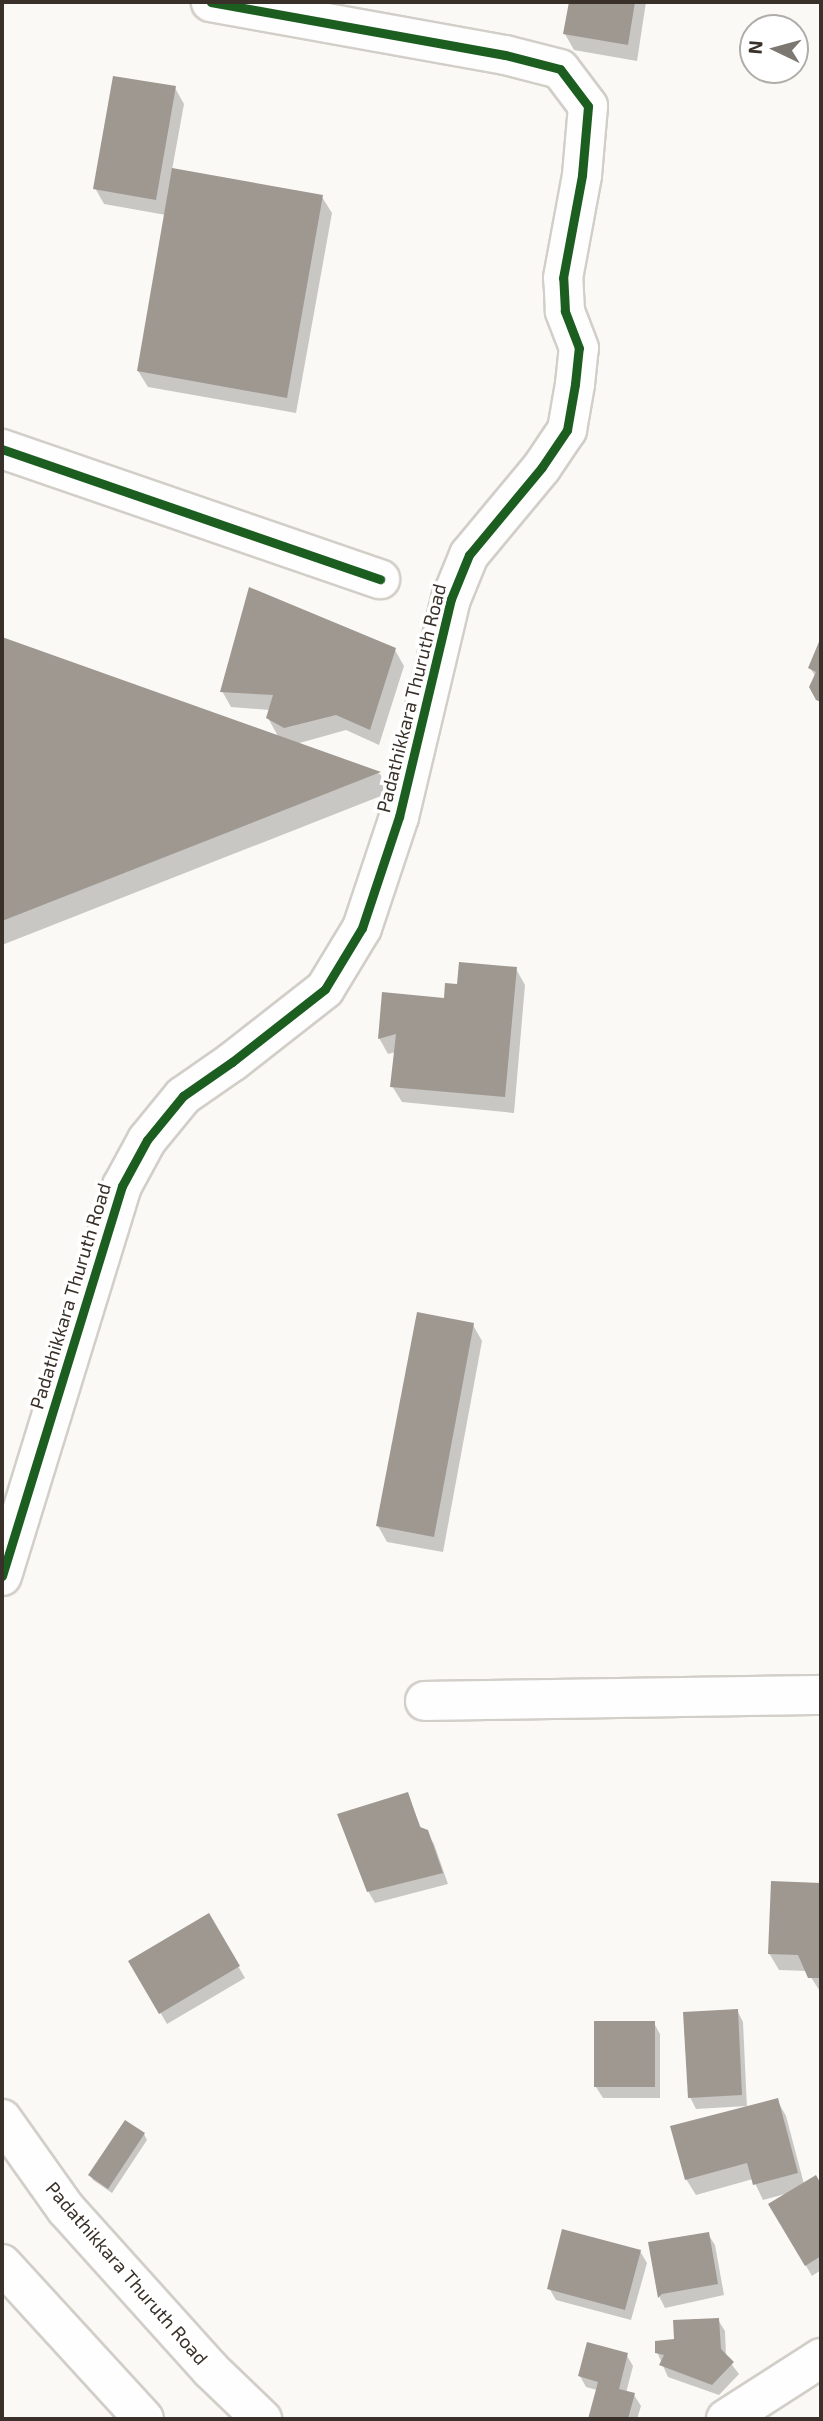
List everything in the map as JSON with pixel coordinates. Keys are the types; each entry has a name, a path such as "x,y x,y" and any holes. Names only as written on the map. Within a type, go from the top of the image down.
{"street":[{"name":"Padathikkara Thuruth Road","path":"2,1576 122,1186 147,1140 183,1096 232,1062 326,989 362,928 399,817 452,599 468,555 542,467 567,430 575,384 579,348 565,311 563,278 582,175 588,106 560,69 505,55 211,2"},
{"path":"2,449 380,579"},
{"path":"425,1701 821,1695"},
{"name":"Padathikkara Thuruth Road","path":"2,2119 66,2209 211,2370 262,2419"},
{"path":"2,2264 144,2419"},
{"path":"726,2419 821,2358"}],"building":[{"path":"569,2 635,2 628,45 563,34"},
{"path":"113,76 176,86 156,200 93,189"},
{"path":"172,168 323,195 287,398 137,371"},
{"path":"249,587 396,648 370,730 336,715 284,728 266,718 273,695 220,692"},
{"path":"2,637 266,731 381,772 2,921"},
{"path":"821,637 821,702 816,700 809,687 816,672 808,668"},
{"path":"459,962 517,967 505,1097 390,1087 396,1034 378,1039 382,992 444,998 445,983 457,984"},
{"path":"417,1312 474,1323 434,1537 376,1526"},
{"path":"408,1792 420,1827 428,1830 443,1873 367,1892 337,1814"},
{"path":"771,1881 821,1883 821,1978 808,1978 798,1955 768,1954"},
{"path":"209,1913 240,1966 159,2014 128,1961"},
{"path":"738,2009 742,2095 688,2098 683,2012"},
{"path":"594,2021 655,2021 655,2087 594,2087"},
{"path":"778,2098 798,2173 753,2185 747,2163 685,2180 670,2126"},
{"path":"125,2120 145,2133 108,2189 88,2175"},
{"path":"816,2175 821,2184 821,2256 805,2266 768,2204"},
{"path":"562,2229 641,2250 625,2310 547,2289"},
{"path":"709,2232 718,2284 662,2294 658,2298 648,2242"},
{"path":"719,2318 721,2349 734,2362 712,2385 659,2365 664,2355 655,2353 655,2341 674,2339 673,2320"},
{"path":"587,2342 628,2353 619,2389 635,2393 628,2419 588,2419 598,2382 578,2376"}],"cycle path":[{"path":"2,1576 122,1186 147,1140 183,1096 232,1062 325,989 362,928 399,817 451,599 469,555 542,467 567,430 575,384 579,348 565,311 563,278 582,175 588,106 560,69 505,55 211,2"},
{"path":"2,449 380,579"}]}
